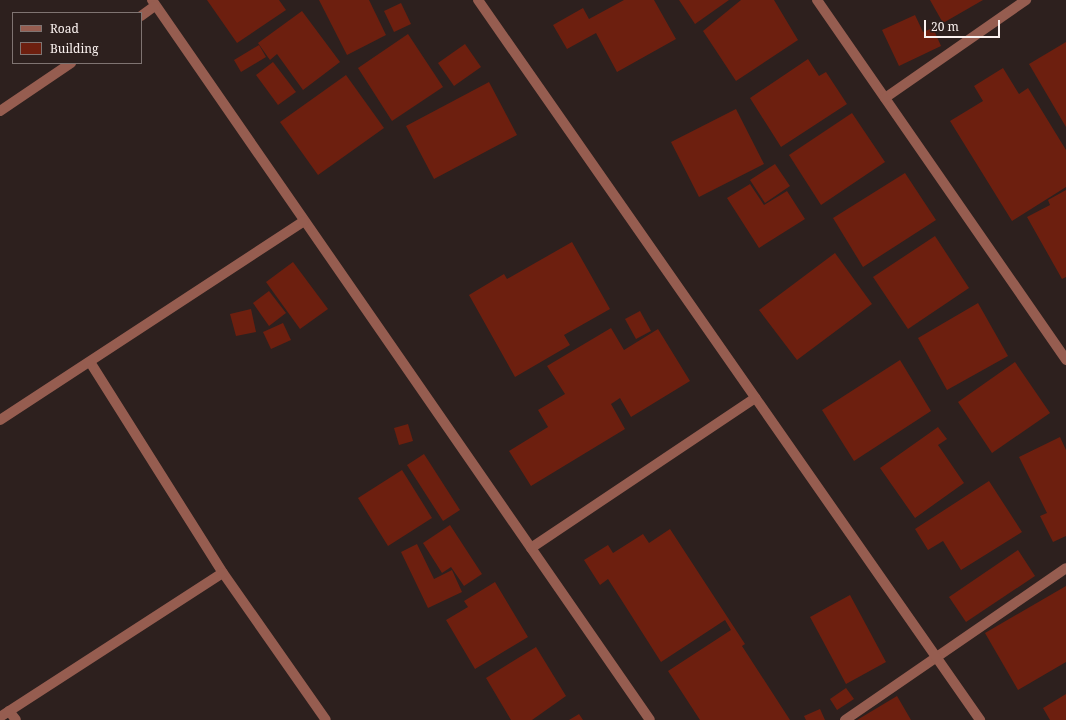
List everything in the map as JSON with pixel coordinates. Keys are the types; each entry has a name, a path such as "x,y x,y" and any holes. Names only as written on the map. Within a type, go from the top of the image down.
{"street":[{"path":"478,0 980,720"},
{"path":"817,0 1066,360"},
{"path":"884,98 1026,0"},
{"path":"142,15 153,3 650,720"},
{"path":"0,111 70,64"},
{"path":"0,420 304,221"},
{"path":"90,362 223,574 326,720"},
{"path":"531,548 756,398"},
{"path":"845,720 937,659 1066,568"},
{"path":"0,717 223,574"},
{"path":"9,711 16,720"}],"building":[{"path":"207,0 279,0 286,10 237,43"},
{"path":"319,0 369,0 386,35 347,55"},
{"path":"624,0 654,0 676,39 617,72 596,33 567,49 553,25 583,8 589,19"},
{"path":"679,0 729,0 695,24"},
{"path":"741,0 774,0 798,40 736,81 703,31"},
{"path":"930,0 983,0 943,23"},
{"path":"401,3 411,24 394,32 384,11"},
{"path":"302,11 340,62 303,90 277,54 270,60 258,43"},
{"path":"915,15 923,32 933,28 941,46 899,66 882,30"},
{"path":"408,34 443,87 392,121 358,68"},
{"path":"1066,42 1066,127 1029,64"},
{"path":"465,44 481,67 454,86 438,63"},
{"path":"259,45 266,57 241,72 234,60"},
{"path":"808,59 819,76 826,72 847,104 781,147 750,98"},
{"path":"273,62 296,92 278,105 256,75"},
{"path":"1003,68 1019,94 1028,88 1066,150 1066,187 1012,221 950,121 983,101 974,86"},
{"path":"346,75 384,128 318,175 280,122"},
{"path":"489,82 517,135 434,179 406,126"},
{"path":"736,109 764,164 699,197 671,142"},
{"path":"852,113 885,162 821,205 789,155"},
{"path":"775,164 790,186 765,203 750,180"},
{"path":"905,173 936,220 863,267 833,218"},
{"path":"750,184 764,205 787,191 805,219 759,248 727,198"},
{"path":"1066,190 1066,277 1062,279 1027,217 1050,205 1048,200"},
{"path":"935,236 969,288 908,329 873,277"},
{"path":"572,242 610,309 564,335 570,345 515,377 469,295 504,274 507,279"},
{"path":"835,253 872,304 797,360 759,310"},
{"path":"293,262 328,309 300,329 266,282"},
{"path":"269,291 286,313 269,326 253,303"},
{"path":"978,303 1008,356 947,390 918,338"},
{"path":"251,309 256,332 236,336 230,314"},
{"path":"640,311 651,331 636,339 625,319"},
{"path":"283,323 291,340 271,349 263,332"},
{"path":"611,328 624,350 658,329 690,381 631,417 620,398 611,404 625,429 531,486 509,451 548,427 538,410 565,394 547,366"},
{"path":"900,360 931,411 854,461 822,410"},
{"path":"1015,362 1050,413 992,453 958,402"},
{"path":"408,424 413,441 399,445 394,428"},
{"path":"938,427 947,439 938,445 964,483 915,518 880,468"},
{"path":"1060,437 1066,450 1066,536 1053,542 1040,516 1047,513 1019,457"},
{"path":"424,454 460,510 443,521 407,465"},
{"path":"402,470 432,518 388,546 358,498"},
{"path":"989,481 1022,532 961,570 943,541 928,550 915,529"},
{"path":"450,525 482,574 464,586 451,567 442,573 423,543"},
{"path":"670,529 745,644 742,646 790,720 700,720 668,671 731,630 725,620 661,662 608,579 600,585 584,560 608,545 613,553 643,534 649,543"},
{"path":"417,544 434,579 452,570 462,592 428,608 401,552"},
{"path":"1018,550 1035,576 966,622 949,597"},
{"path":"495,582 528,637 475,669 446,620 468,607 464,601"},
{"path":"1066,586 1066,662 1018,690 985,633"},
{"path":"850,595 886,662 846,684 810,617"},
{"path":"536,647 566,696 532,720 511,720 486,678"},
{"path":"846,688 854,699 837,710 830,699"},
{"path":"1066,694 1066,720 1050,720 1043,708"},
{"path":"897,696 911,720 857,720"},
{"path":"820,709 825,720 806,720 804,716"},
{"path":"579,714 583,720 569,720"}]}
